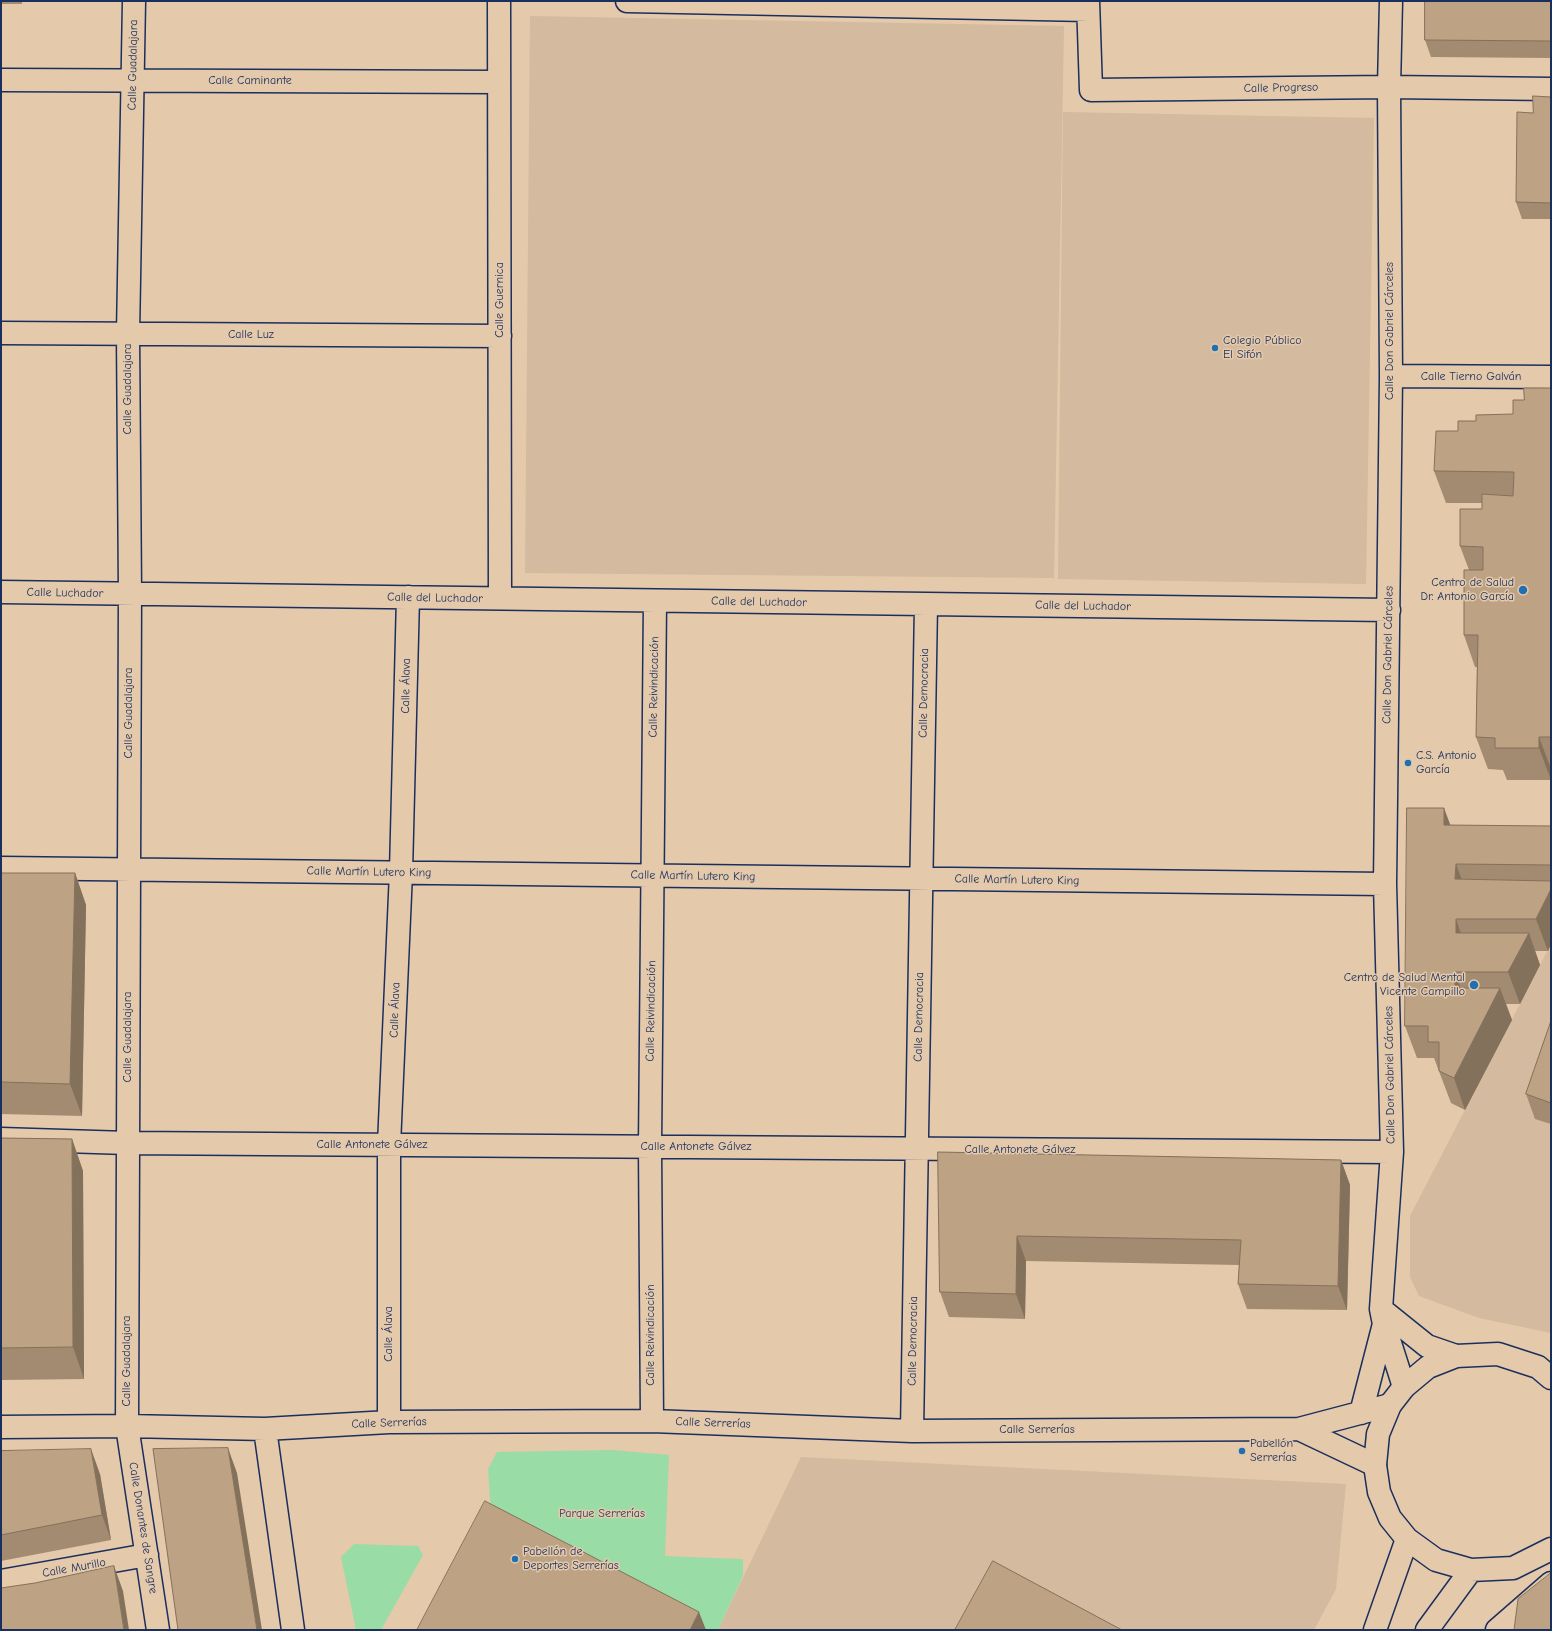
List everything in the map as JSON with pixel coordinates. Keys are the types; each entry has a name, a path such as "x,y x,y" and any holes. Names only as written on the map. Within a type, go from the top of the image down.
{"street":[{"name":"Calle Guadalajara","path":"127,1426 130,594 128,334 134,1"},
{"name":"Calle Guernica","path":"499,1 500,598"},
{"name":"Calle Progreso","path":"626,1 1088,6 1091,90 1389,87 1551,89"},
{"name":"Calle Don Gabriel Cárceles","path":"1361,1413 1383,1316 1392,1152 1385,884 1391,376 1389,87 1391,1"},
{"name":"Calle Caminante","path":"1,80 499,82"},
{"name":"Calle Luz","path":"1,333 500,336"},
{"name":"Calle Tierno Galván","path":"1391,376 1551,377"},
{"name":"Calle Luchador","path":"1,592 130,594"},
{"name":"Calle del Luchador","path":"130,594 1389,610"},
{"name":"Calle Álava","path":"389,1422 389,1145 401,872 408,597"},
{"name":"Calle Reivindicación","path":"652,1421 650,1147 655,601"},
{"name":"Calle Democracia","path":"912,1431 926,604"},
{"name":"Calle Martín Lutero King","path":"1,868 1385,884"},
{"name":"Calle Antonete Gálvez","path":"1,1139 127,1143 1392,1152"},
{"name":"Calle Don Gabriel Cárceles","path":"1383,1316 1404,1387"},
{"path":"1383,1316 1427,1346 1456,1356"},
{"path":"1551,1378 1538,1367 1498,1354 1456,1356 1428,1367 1404,1387 1390,1405 1378,1434 1375,1465 1379,1492 1390,1518 1407,1539 1436,1560 1471,1570 1513,1568 1551,1549"},
{"path":"1299,1429 1390,1405"},
{"name":"Calle Serrerías","path":"1,1427 127,1426 265,1428 389,1422 652,1421 912,1431 1299,1429"},
{"name":"Calle Donantes de Sangre","path":"127,1426 158,1630"},
{"path":"265,1428 293,1630"},
{"path":"1299,1429 1375,1465"},
{"path":"1375,1630 1407,1539"},
{"name":"Calle Murillo","path":"1,1580 147,1555"},
{"path":"1427,1630 1471,1570"},
{"path":"1498,1630 1551,1583"}],"shaded area":[{"path":"530,16 1064,26 1054,578 525,573"},
{"name":"Colegio Público El Sifón","path":"1063,112 1374,118 1366,584 1058,579"},
{"path":"1551,944 1551,1333 1479,1318 1419,1296 1410,1277 1410,1216"},
{"path":"801,1457 1346,1484 1336,1589 1314,1630 718,1630"}],"green space":[{"name":"Parque Serrerías","path":"612,1450 669,1455 665,1556 743,1559 743,1576 718,1630 684,1630 492,1527 488,1469 497,1452"},
{"path":"354,1544 418,1546 423,1555 381,1630 356,1630 341,1557"}],"building":[{"path":"1425,1 1551,1 1551,41 1425,40"},
{"path":"1533,96 1551,97 1551,203 1516,202 1517,112 1533,113"},
{"name":"Centro de Salud Dr. Antonio García","path":"1524,388 1551,388 1551,737 1539,737 1539,748 1495,748 1495,738 1476,737 1478,635 1464,635 1464,570 1483,570 1483,547 1460,546 1460,509 1482,509 1482,494 1513,496 1514,472 1434,471 1436,431 1458,431 1458,421 1476,421 1476,415 1513,414 1513,400 1524,400"},
{"name":"Centro de Salud Mental Vicente Campillo","path":"1407,808 1444,808 1444,825 1551,826 1551,865 1456,864 1455,879 1551,881 1551,889 1536,919 1456,919 1456,933 1529,933 1508,972 1455,972 1455,988 1500,988 1454,1078 1439,1071 1439,1042 1428,1042 1428,1026 1405,1026"},
{"path":"1,873 75,873 70,1084 1,1082"},
{"path":"1551,1021 1551,1103 1526,1094"},
{"path":"1,1138 72,1139 73,1347 1,1348"},
{"path":"938,1152 1341,1160 1338,1286 1238,1284 1241,1240 1017,1236 1016,1294 940,1292"},
{"path":"228,1448 257,1630 178,1630 153,1449"},
{"path":"91,1449 102,1515 1,1535 1,1451"},
{"path":"485,1501 699,1612 690,1630 417,1630"},
{"path":"993,1561 1122,1630 955,1630"},
{"path":"114,1566 124,1630 1,1630 1,1588 35,1583"},
{"path":"1551,1573 1551,1630 1514,1630 1518,1599"}],"place":[{"name":"Colegio Público El Sifón","path":"1215,348"},
{"name":"Centro de Salud Dr. Antonio García","path":"1523,590"},
{"name":"C.S. Antonio García","path":"1408,763"},
{"name":"Centro de Salud Mental Vicente Campillo","path":"1474,985"},
{"name":"Pabellón Serrerías","path":"1242,1451"},
{"name":"Pabellón de Deportes Serrerías","path":"515,1559"}]}
